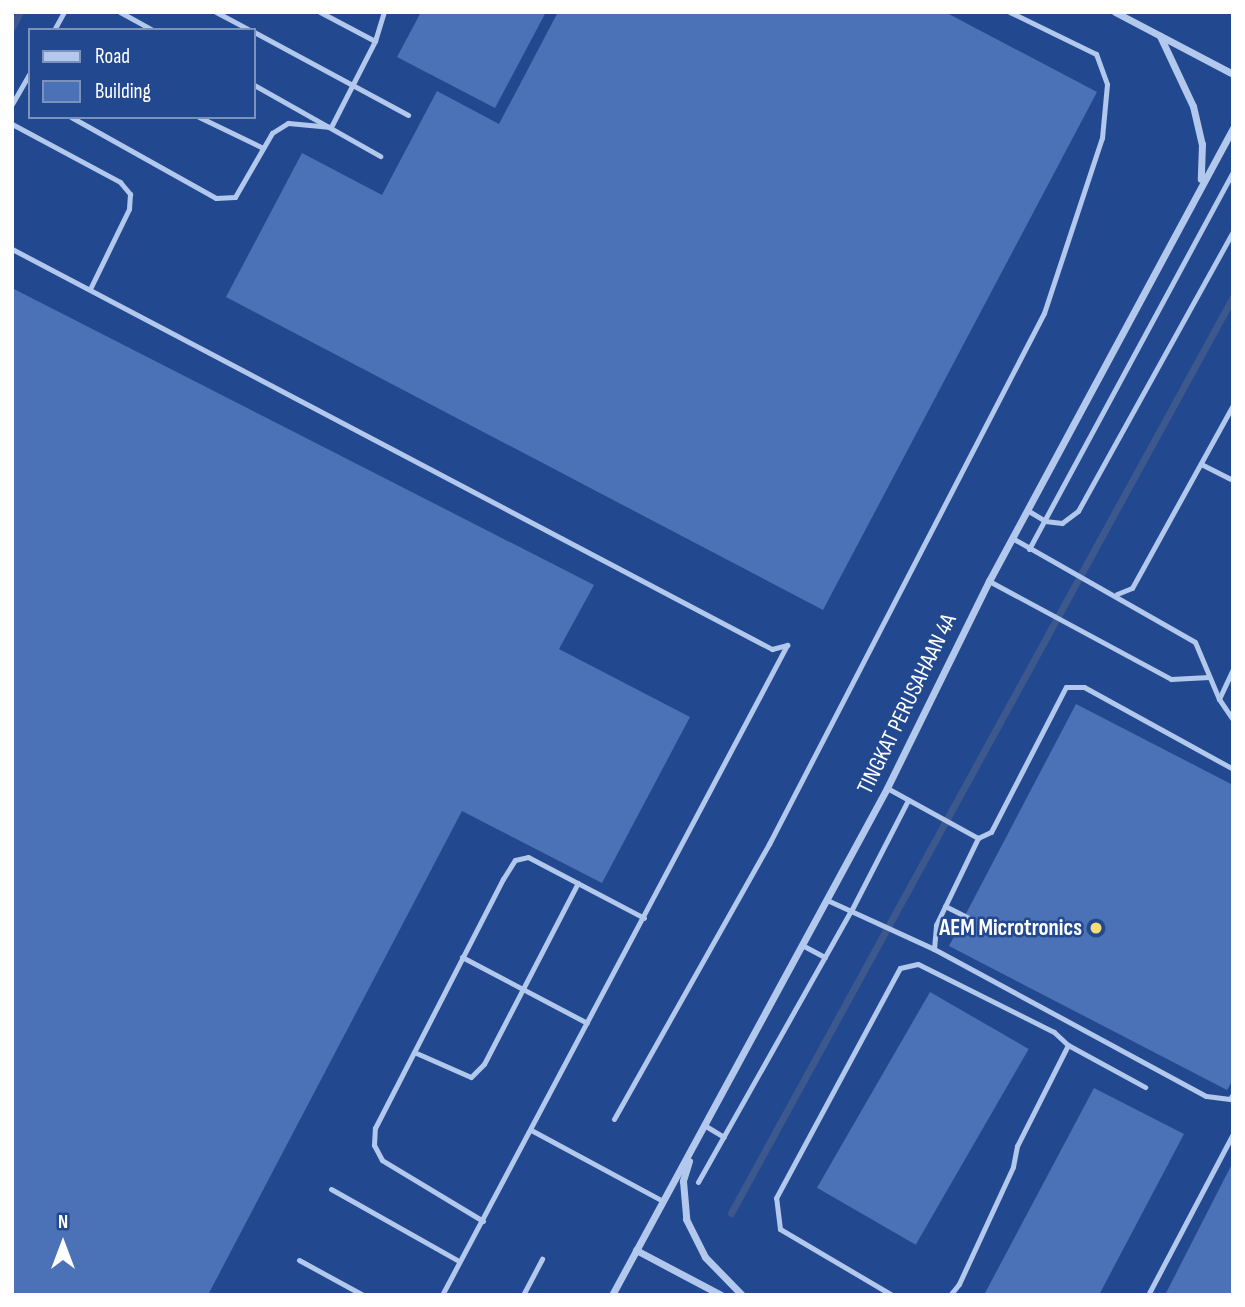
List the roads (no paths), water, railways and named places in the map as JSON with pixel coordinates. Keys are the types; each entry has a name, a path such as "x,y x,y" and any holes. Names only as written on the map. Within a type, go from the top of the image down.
{"street":[{"path":"1115,12 1233,74"},
{"path":"1160,36 1194,106 1202,144 1202,178 1184,214"},
{"name":"TINGKAT PERUSAHAAN 4A","path":"612,1295 887,788 1026,510 1184,214 1233,128"},
{"path":"694,1143 683,1181 686,1219 705,1256 743,1295"},
{"path":"636,1250 721,1295"}],"lane":[{"path":"55,28 64,12"},
{"path":"120,12 148,28"},
{"path":"216,12 246,28"},
{"path":"320,12 376,41"},
{"path":"331,127 376,41 384,12"},
{"path":"614,1119 769,844 1044,313 1102,138 1107,84 1096,54 1010,12"},
{"path":"256,33 354,83 408,115"},
{"path":"12,104 28,76"},
{"path":"256,86 380,156"},
{"path":"20,90 28,94"},
{"path":"75,119 216,198 235,197 272,133 288,122 331,127"},
{"path":"203,119 263,148"},
{"path":"12,124 120,182 131,194 129,209 90,289"},
{"path":"1029,549 1233,172"},
{"path":"1026,510 1045,521 1062,523 1078,511 1233,231"},
{"path":"12,249 772,649 787,645 442,1295"},
{"path":"1117,594 1132,588 1233,405"},
{"path":"1202,464 1233,480"},
{"path":"1012,538 1094,587 1117,594 1195,642 1219,699 1233,720"},
{"path":"989,581 1171,679 1209,677"},
{"path":"1219,699 1233,669"},
{"path":"934,948 936,925 978,838 991,832 1066,687 1084,687 1233,769"},
{"path":"887,788 978,838"},
{"path":"698,1182 851,911 908,800"},
{"path":"483,1221 382,1160 374,1145 376,1128 463,957 515,860 528,857 644,918"},
{"path":"414,1052 471,1077 484,1064 520,988 578,883"},
{"path":"827,900 934,948 1206,1096 1230,1099 1233,1094"},
{"path":"945,906 967,916"},
{"path":"802,945 825,957"},
{"path":"463,957 587,1023"},
{"path":"892,1295 780,1229 776,1198 900,968 918,964 1054,1032 1068,1045 1145,1087"},
{"path":"950,1295 959,1284 1013,1167 1017,1146 1068,1045"},
{"path":"704,1125 723,1137"},
{"path":"531,1130 663,1200"},
{"path":"1148,1295 1233,1134"},
{"path":"331,1189 459,1261"},
{"path":"523,1295 542,1259"},
{"path":"299,1260 363,1295"}],"waterway":[{"path":"12,27 20,12"},
{"path":"731,1213 1233,297"}],"place":[{"name":"AEM Microtronics","path":"1096,928"}]}
